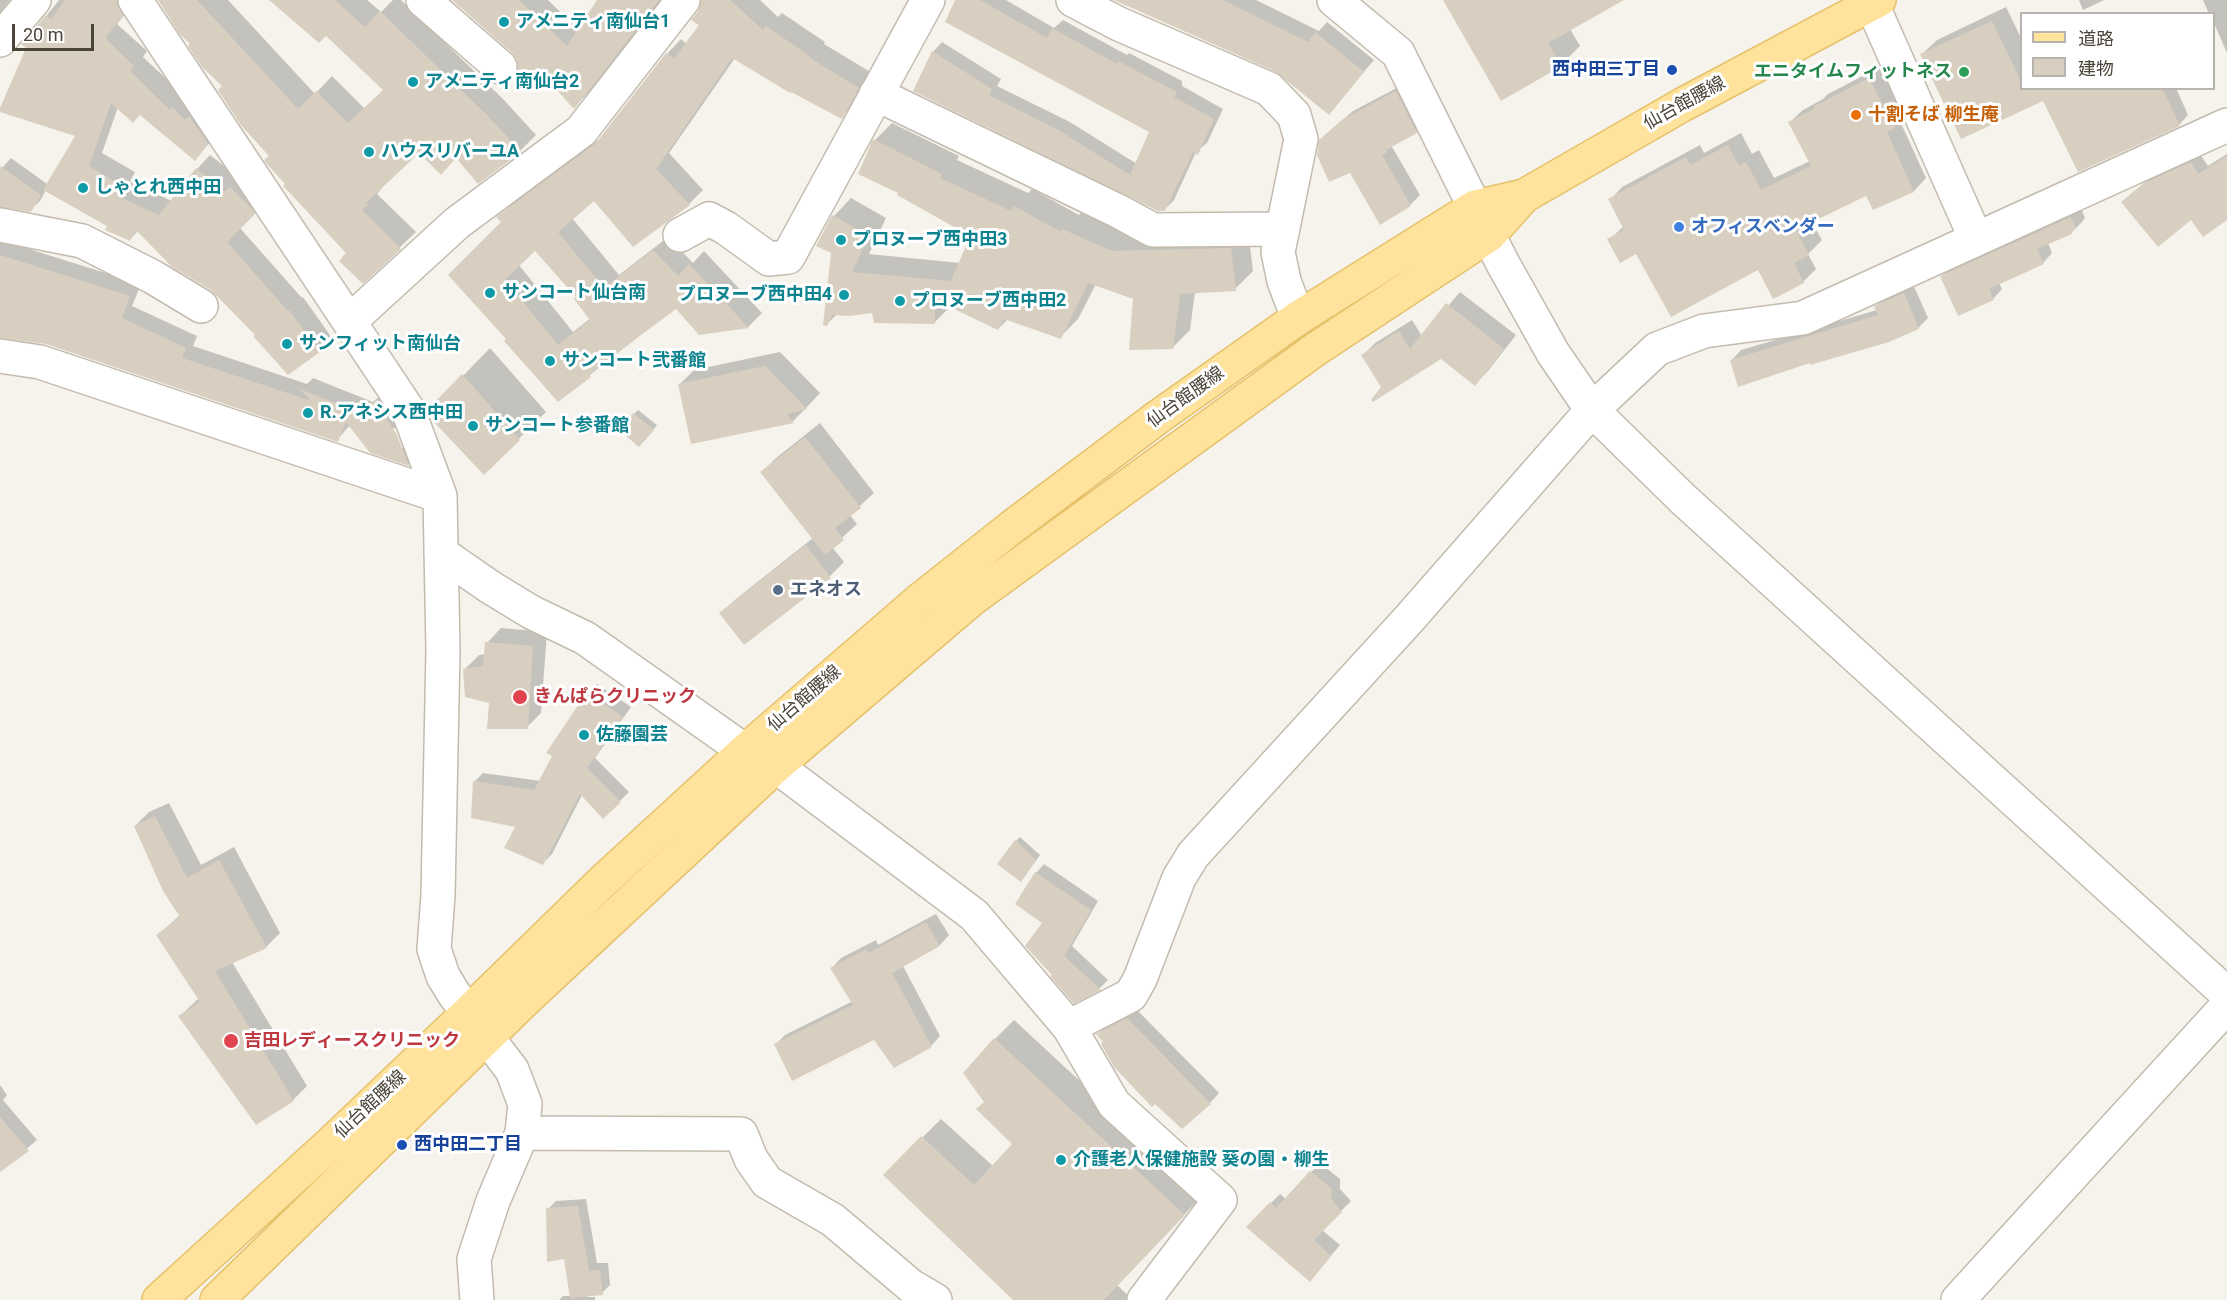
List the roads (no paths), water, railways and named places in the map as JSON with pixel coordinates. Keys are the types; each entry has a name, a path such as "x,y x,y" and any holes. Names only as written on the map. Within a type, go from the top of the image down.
{"main road":[{"name":"仙台館腰線","path":"217,1300 477,1025 602,882 745,751 921,599 1012,527 1158,417 1298,318 1482,221 1682,105 1874,1"},
{"name":"仙台館腰線","path":"159,1300 329,1144 477,1025 776,766 982,592 1316,349 1482,221"}],"street":[{"path":"0,40 34,0"},
{"path":"135,0 408,410 440,496 443,650 438,895 434,949 443,976 512,1070 525,1104 522,1133 493,1201 474,1259 477,1300"},
{"path":"423,0 500,67"},
{"path":"350,321 457,223 581,131 682,0"},
{"path":"680,235 709,219 726,228 769,259 788,257 928,0"},
{"path":"1073,0 1119,24 1269,89 1294,115 1301,139 1278,252 1284,281 1298,318"},
{"path":"1334,0 1398,53 1502,262 1553,353 1593,410 1683,499 2227,994"},
{"path":"1874,1 1976,239"},
{"path":"876,94 1153,230 1283,229"},
{"path":"1069,1027 1131,995 1140,979 1179,878 1193,855 1409,619 1593,410 1657,349 1704,332 1803,318 2227,125"},
{"path":"0,225 82,241 153,277 201,306"},
{"path":"0,356 40,362 440,496"},
{"path":"441,553 531,612 585,638 745,751"},
{"path":"776,766 974,915 1069,1027 1114,1104 1220,1200 1144,1300"},
{"path":"1958,1300 2227,1006"},
{"path":"522,1133 741,1134 751,1159 767,1182 833,1220 911,1286 935,1300"}],"place":[{"name":"アメニティ南仙台1","path":"504,22"},
{"name":"西中田三丁目","path":"1672,70"},
{"name":"エニタイムフィットネス","path":"1964,72"},
{"name":"アメニティ南仙台2","path":"413,82"},
{"name":"十割そば 柳生庵","path":"1856,115"},
{"name":"ハウスリバーユA","path":"369,152"},
{"name":"しゃとれ西中田","path":"83,188"},
{"name":"オフィスベンダー","path":"1679,227"},
{"name":"プロヌーブ西中田3","path":"841,240"},
{"name":"サンコート仙台南","path":"490,293"},
{"name":"プロヌーブ西中田4","path":"844,295"},
{"name":"プロヌーブ西中田2","path":"900,301"},
{"name":"サンフィット南仙台","path":"287,344"},
{"name":"サンコート弐番館","path":"550,361"},
{"name":"R.アネシス西中田","path":"308,413"},
{"name":"サンコート参番館","path":"473,426"},
{"name":"エネオス","path":"778,590"},
{"name":"きんぱらクリニック","path":"520,697"},
{"name":"佐藤園芸","path":"584,735"},
{"name":"吉田レディースクリニック","path":"231,1041"},
{"name":"西中田二丁目","path":"402,1145"},
{"name":"介護老人保健施設 葵の園・柳生","path":"1061,1160"}]}
